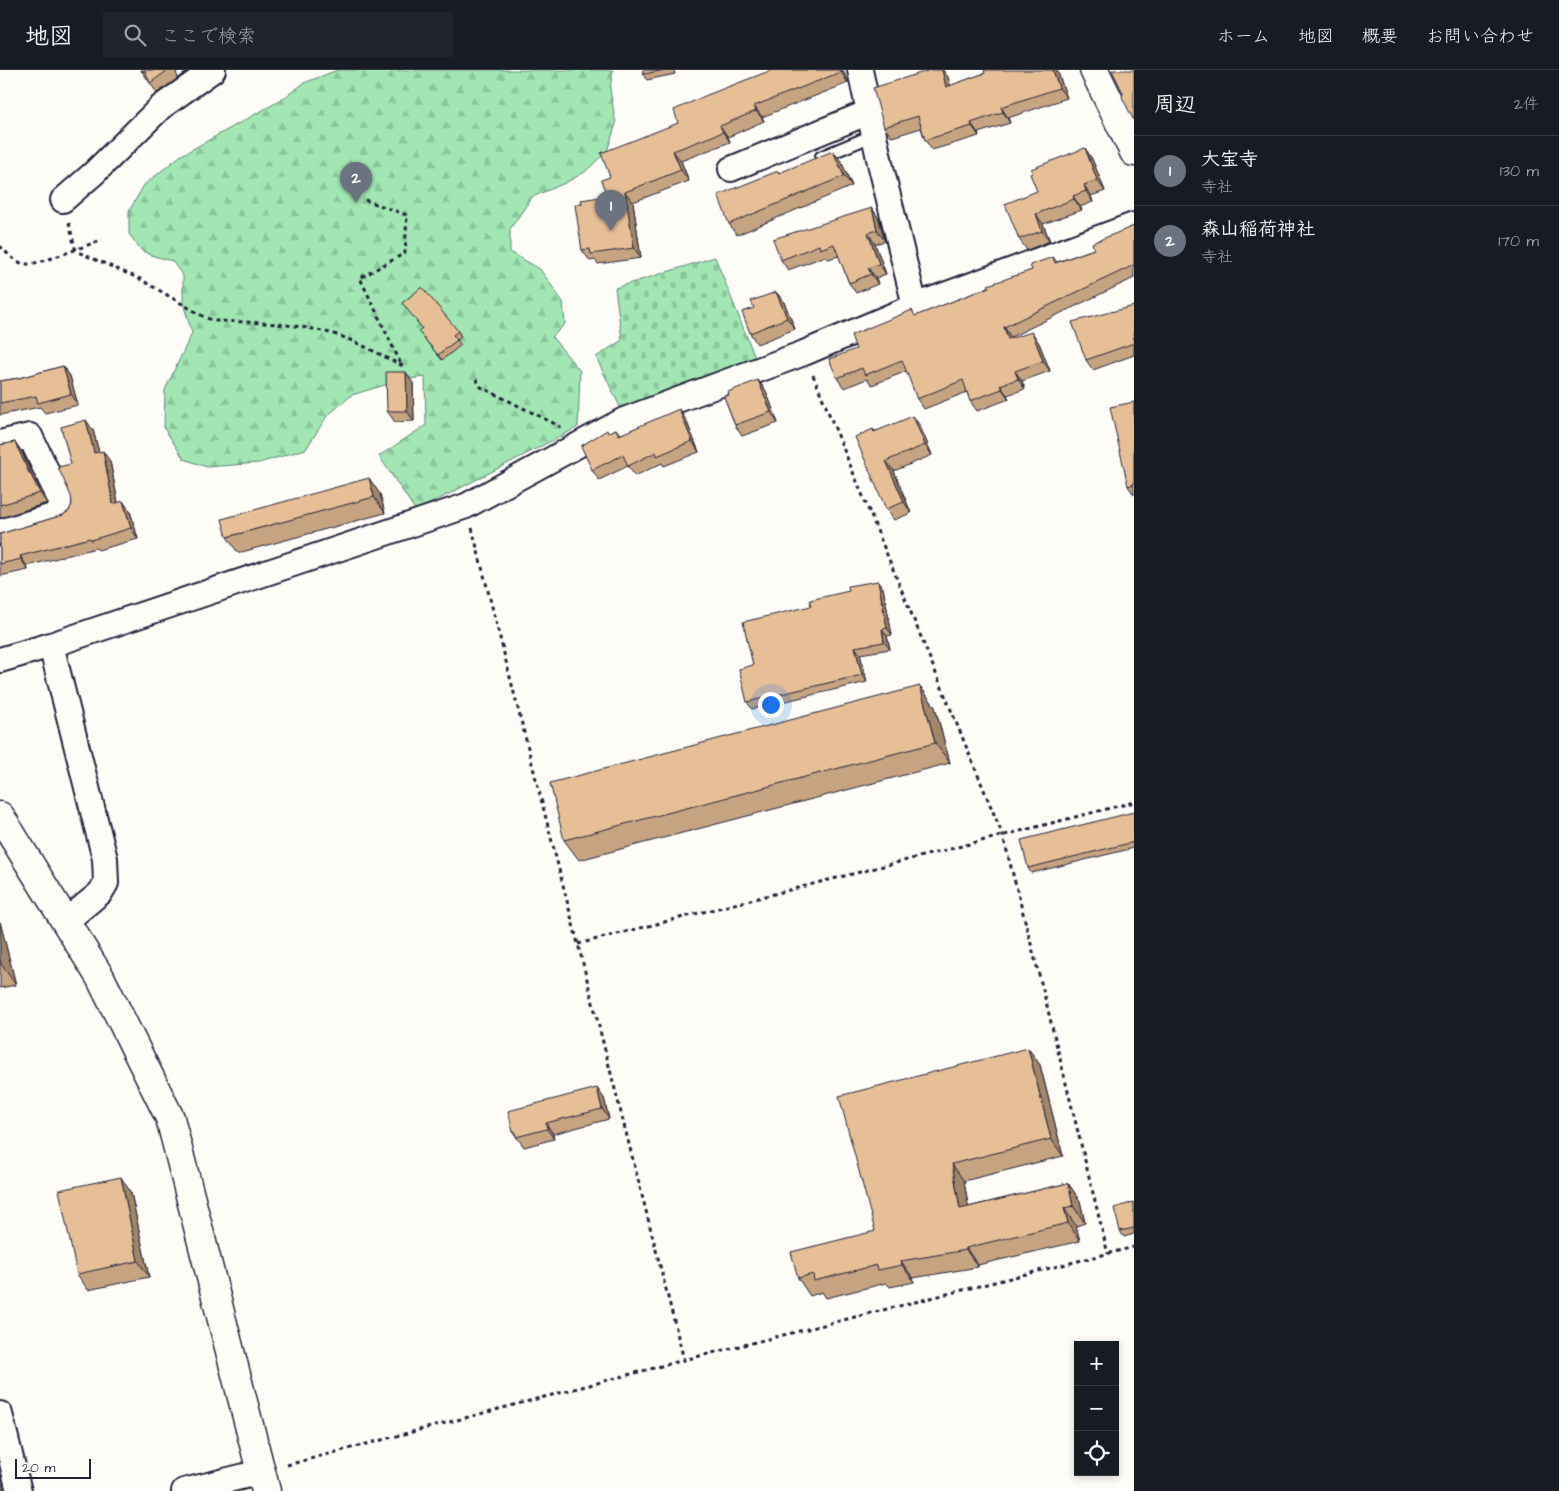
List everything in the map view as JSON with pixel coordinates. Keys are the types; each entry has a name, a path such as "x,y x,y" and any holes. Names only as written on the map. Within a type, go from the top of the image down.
{"street":[{"path":"64,200 161,107 213,70"},
{"path":"860,70 915,306"},
{"path":"1094,70 1134,152"},
{"path":"730,169 869,112"},
{"path":"0,660 51,645 466,506 624,420 804,354 915,306 1134,225"},
{"path":"0,443 30,436 66,512 0,532"},
{"path":"51,645 105,859 106,883 100,893 66,921"},
{"path":"0,816 100,978 170,1118 263,1482 184,1491"},
{"path":"0,1414 19,1491"}],"lane":[{"path":"810,161 874,135"}],"path":[{"path":"64,200 75,248 78,252 140,279 206,318 216,321 282,325 326,332 402,366 360,278 405,253 407,215 365,200"},
{"path":"0,246 13,259 26,264 42,261 102,240"},
{"path":"804,354 1003,836 1108,1254"},
{"path":"476,378 480,387 576,435 583,443"},
{"path":"466,506 684,1360"},
{"path":"578,944 1134,802"},
{"path":"263,1482 684,1360 1134,1248"}],"green space":[{"path":"337,70 613,70 610,89 616,124 607,151 585,172 532,197 510,229 510,252 540,269 563,302 565,324 552,337 580,371 578,427 416,511 379,456 426,425 425,377 401,380 352,395 327,416 306,449 259,463 207,467 184,459 164,428 165,390 192,333 183,303 183,276 172,261 142,251 129,234 129,211 144,185 180,156 281,100 304,83"},
{"path":"715,257 758,365 623,413 596,357 622,340 615,288"}],"building":[{"path":"141,70 168,70 150,83 145,71 142,72"},
{"path":"643,70 666,70 643,74"},
{"path":"772,70 840,70 841,72 754,106 756,111 720,126 723,132 673,151 681,170 625,192 634,248 591,254 590,249 582,250 575,205 582,204 581,200 607,196 601,180 610,177 601,153 678,123 674,110"},
{"path":"930,70 942,70 946,87 985,73 984,70 1053,70 1059,88 1001,107 1003,112 971,123 972,126 925,140 918,116 884,127 873,88"},
{"path":"1112,70 1134,70 1134,121 1122,97 1123,93"},
{"path":"1085,148 1097,180 1084,185 1086,191 1073,196 1074,199 1036,214 1042,231 1019,239 1005,204 1037,191 1030,174 1033,173 1031,169"},
{"path":"833,151 844,176 729,224 718,195"},
{"path":"872,208 877,230 868,233 879,264 868,268 871,274 849,283 834,244 820,249 819,245 781,260 773,239"},
{"path":"1134,226 1134,265 1004,327 1008,339 1032,332 1043,361 1015,371 1018,379 1000,385 1002,389 970,401 963,380 917,399 902,360 865,375 862,368 837,378 829,359 856,349 851,335 912,310 915,316 989,287 988,285 1032,270 1030,265 1053,257 1055,263 1094,249 1092,243"},
{"path":"422,287 458,331 453,335 457,340 438,355 418,331 422,328 402,303"},
{"path":"776,292 787,318 750,333 742,312 754,308 751,301"},
{"path":"1134,306 1134,343 1086,360 1072,322"},
{"path":"63,366 71,394 38,403 36,396 0,403 0,381"},
{"path":"386,372 406,372 407,411 387,411"},
{"path":"758,380 771,412 735,425 724,397 729,395 728,392"},
{"path":"1134,402 1134,484 1128,486 1110,407"},
{"path":"679,409 692,441 657,456 656,452 628,466 623,455 592,470 581,446 607,430 608,433 616,429 619,435"},
{"path":"913,416 925,445 886,461 904,502 886,509 855,437 873,429 874,432"},
{"path":"86,420 94,453 103,451 113,504 123,501 131,528 91,540 90,538 20,556 21,559 0,564 0,534 63,515 69,511 72,504 71,496 58,467 71,464 61,427"},
{"path":"15,442 40,493 0,505 0,445"},
{"path":"369,478 374,497 227,537 222,519"},
{"path":"878,581 887,628 882,629 884,642 855,647 862,675 747,702 739,669 753,665 743,622 811,606 810,600 849,591 848,586"},
{"path":"920,686 935,743 564,840 550,783"},
{"path":"1134,812 1134,842 1028,868 1021,840"},
{"path":"1028,1048 1051,1139 952,1164 960,1209 1068,1183 1073,1206 1064,1208 1068,1223 966,1248 966,1250 901,1261 902,1265 878,1270 877,1265 814,1281 813,1274 798,1278 791,1252 875,1231 839,1096"},
{"path":"597,1088 602,1109 546,1123 547,1129 516,1137 515,1131 513,1132 508,1111"},
{"path":"121,1177 138,1261 77,1274 59,1190"},
{"path":"1134,1202 1134,1228 1120,1231 1114,1208"}],"place":[{"name":"森山稲荷神社","path":"356,203"},
{"name":"大宝寺","path":"611,231"}]}
